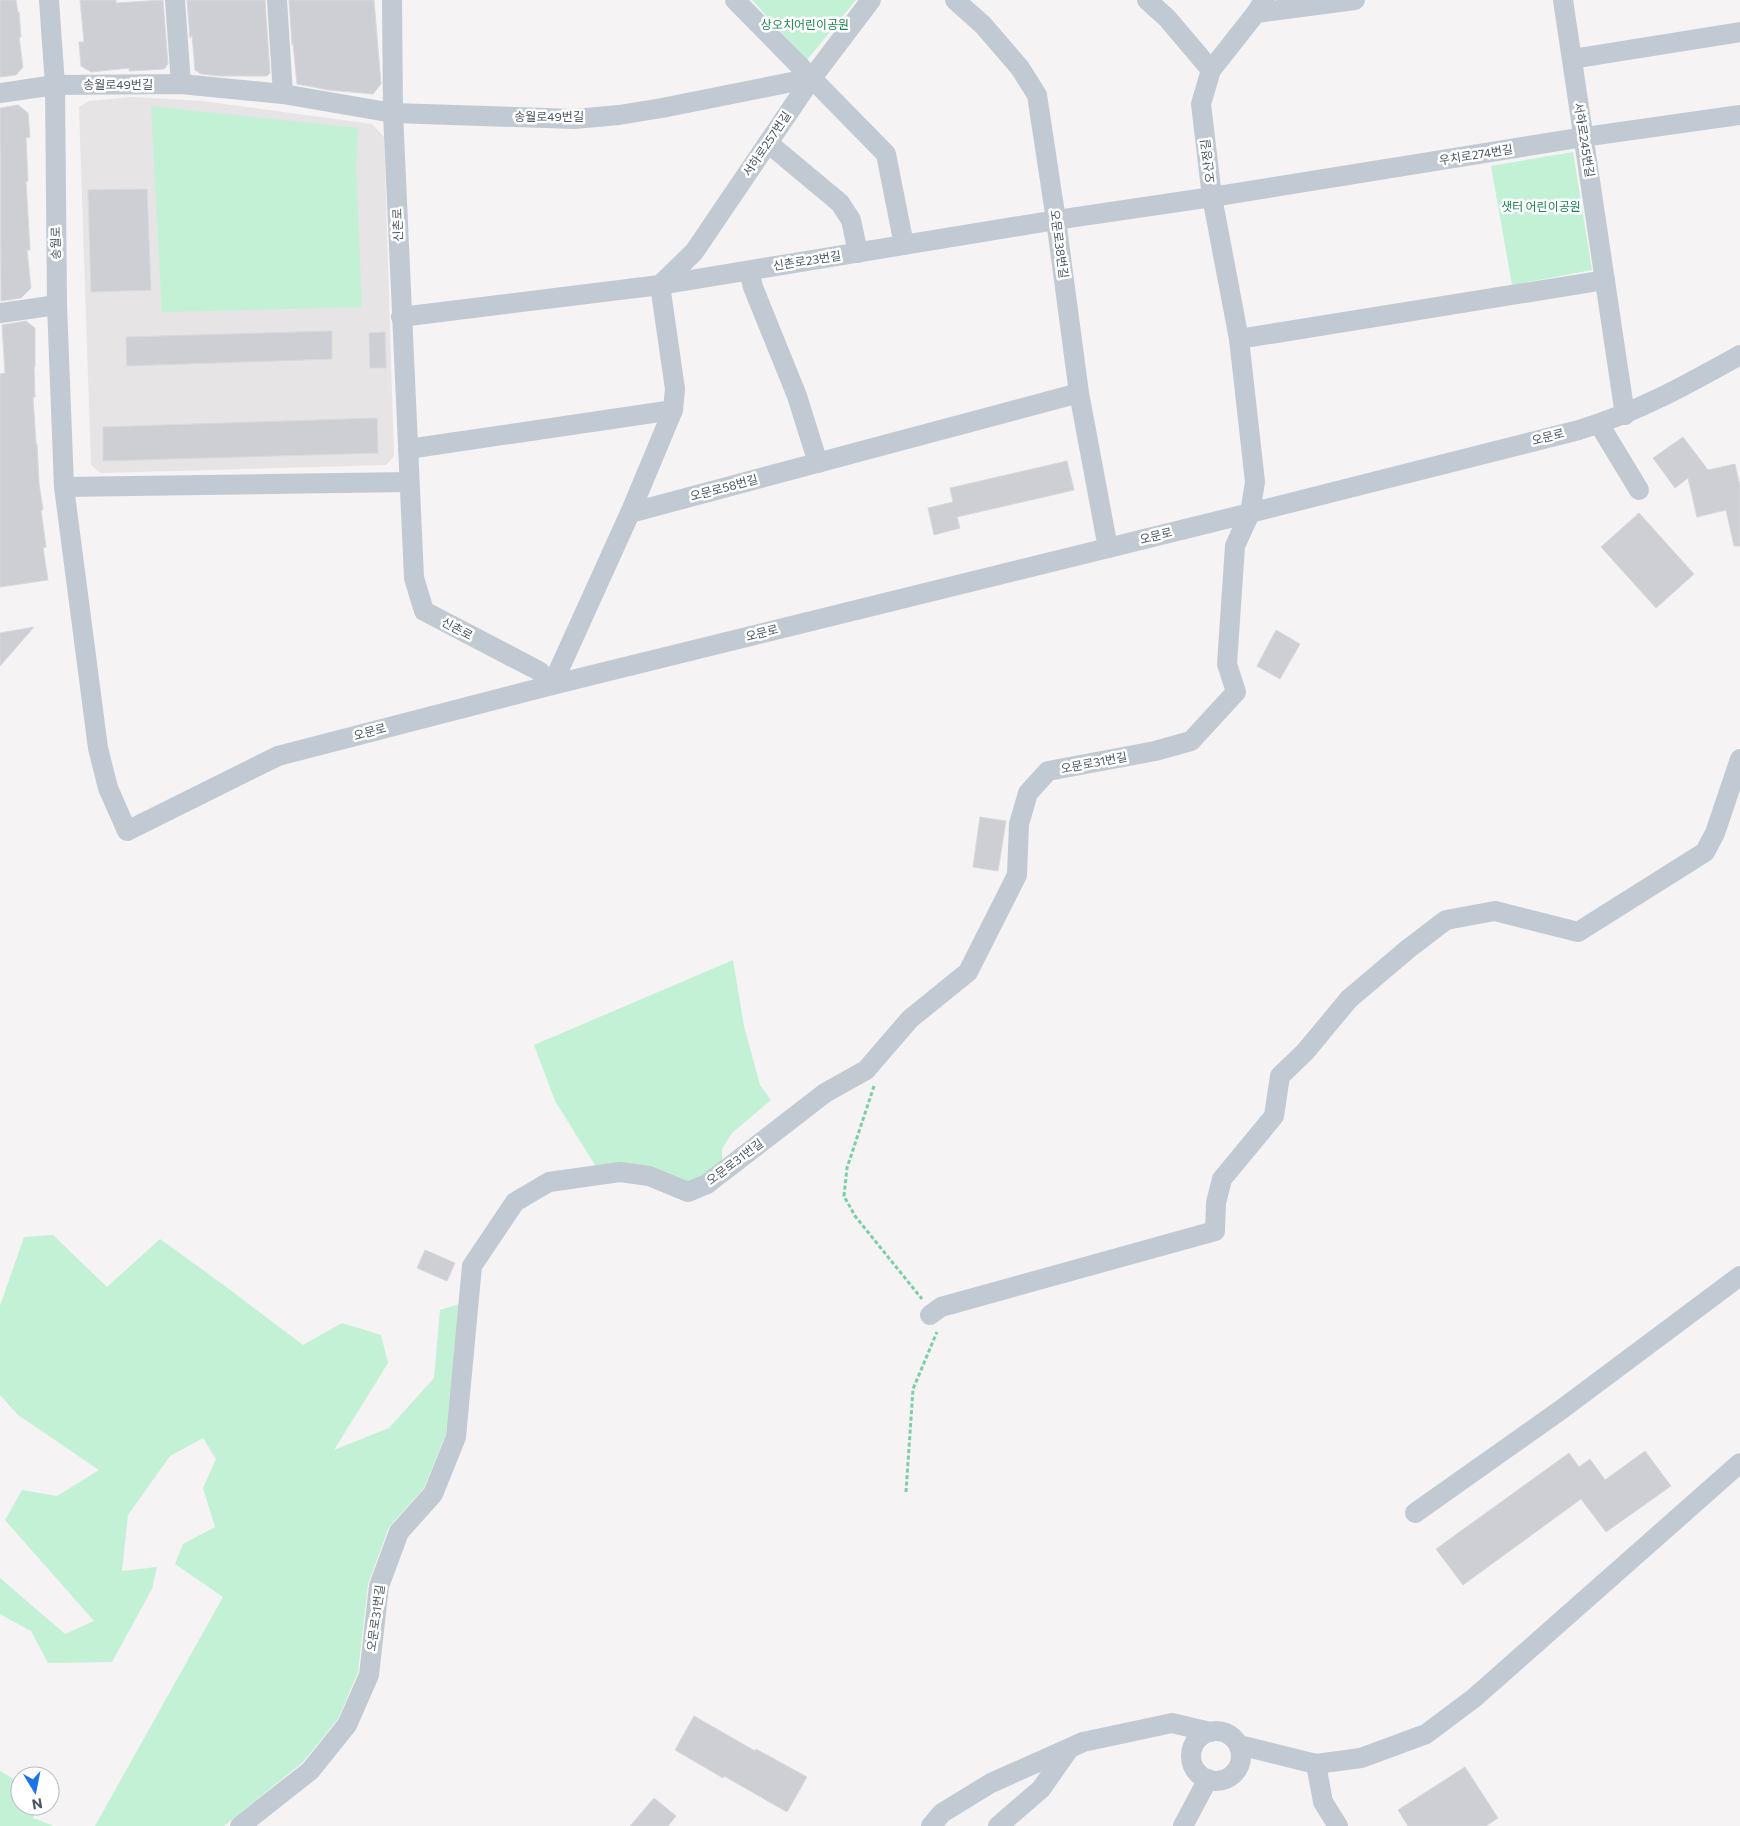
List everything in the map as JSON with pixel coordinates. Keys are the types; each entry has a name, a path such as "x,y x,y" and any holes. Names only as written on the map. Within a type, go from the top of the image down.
{"street":[{"name":"송월로","path":"49,0 55,85 57,306 64,487"},
{"path":"175,0 181,84"},
{"path":"277,0 283,94"},
{"name":"신촌로","path":"392,0 393,113 414,578 424,611 539,671 552,685"},
{"path":"736,0 886,154 904,245"},
{"name":"서하로257번길","path":"660,285 694,252 812,78 871,0"},
{"name":"오문로38번길","path":"955,0 983,25 1020,68 1037,95 1056,220 1078,393 1108,548"},
{"path":"1147,0 1167,18 1211,70"},
{"path":"1260,7 1355,0"},
{"name":"서하로245번길","path":"1563,0 1625,415"},
{"name":"오산정길","path":"1250,513 1255,482 1239,339 1212,197 1201,104 1211,70 1260,7"},
{"path":"1572,59 1740,32"},
{"name":"송월로49번길","path":"0,93 55,85 181,84 283,94 393,113 574,119 619,115 662,108 812,78"},
{"name":"우치로274번길","path":"1212,197 1583,137 1740,115"},
{"path":"768,143 840,203 851,220 858,253"},
{"name":"신촌로23번길","path":"401,317 660,285 1056,220 1212,197"},
{"path":"749,270 753,287 797,396 818,463 1078,393"},
{"path":"1239,339 1605,280"},
{"path":"552,685 630,513 673,410 675,389 660,285"},
{"path":"0,313 57,306"},
{"name":"오문로","path":"64,487 98,748 108,788 127,831 278,756 552,685 1250,513 1599,424 1625,415 1698,378 1740,354"},
{"path":"408,449 673,410"},
{"path":"1599,424 1640,490"},
{"name":"오문로58번길","path":"630,513 818,463"},
{"path":"64,487 409,482"},
{"name":"오문로31번길","path":"240,1826 310,1771 347,1725 369,1675 379,1586 399,1532 433,1494 456,1437 472,1266 515,1202 549,1182 620,1172 649,1176 688,1192 707,1184 824,1094 866,1070 910,1019 968,972 1017,875 1019,824 1028,793 1048,771 1155,751 1191,741 1236,692 1227,664 1235,546 1250,513"},
{"path":"930,1316 941,1307 1215,1231 1216,1202 1222,1179 1274,1116 1280,1076 1305,1052 1349,999 1408,949 1446,920 1496,911 1578,932 1705,852 1715,833 1740,759"},
{"path":"1415,1513 1562,1409 1740,1276"},
{"path":"1239,1746 1316,1764 1361,1758 1426,1734 1474,1698 1740,1463"},
{"path":"931,1826 942,1813 991,1784 1083,1742 1172,1723 1210,1732"},
{"path":"1219,1731 1227,1734 1234,1738 1239,1746 1240,1762 1236,1770 1223,1780 1208,1779 1195,1770 1191,1755 1196,1740 1210,1732 1219,1731"},
{"path":"998,1826 1041,1789 1070,1747"},
{"path":"1316,1764 1323,1802 1338,1826"},
{"path":"1183,1826 1208,1779"}],"path":[{"path":"876,1079 847,1168 844,1196 855,1216 922,1299 937,1330 913,1389 906,1492"}],"shaded area":[{"path":"133,97 202,101 372,124 384,137 394,456 386,465 100,473 91,465 79,107 89,101"}],"green space":[{"name":"상오치어린이공원","path":"752,0 856,0 807,60"},
{"path":"151,106 358,128 356,167 362,307 162,312"},
{"name":"샛터 어린이공원","path":"1573,152 1592,270 1512,285 1491,166"},
{"path":"733,960 744,1026 760,1085 771,1100 732,1133 722,1149 722,1164 692,1185 597,1168 555,1101 534,1045"},
{"path":"53,1235 107,1287 160,1239 303,1345 342,1323 381,1335 388,1363 334,1450 389,1428 434,1378 440,1310 459,1304 446,1434 424,1488 389,1527 368,1584 358,1672 338,1719 302,1763 224,1826 95,1826 223,1597 175,1564 183,1544 215,1527 203,1488 216,1459 203,1438 170,1456 128,1515 122,1571 157,1567 152,1589 112,1662 48,1663 31,1631 0,1614 0,1578 65,1634 94,1621 5,1520 22,1490 57,1496 99,1470 18,1415 0,1395 0,1306 24,1237"},
{"path":"0,1771 10,1777 10,1816 34,1816 33,1818 54,1826 0,1826"}],"building":[{"path":"0,0 16,0 19,12 21,37 19,37 23,67 16,75 0,77"},
{"path":"80,0 116,0 116,3 163,0 168,64 164,69 129,71 129,68 91,72 81,66 79,42 84,42"},
{"path":"187,0 265,0 270,73 267,76 221,76 201,74 195,70"},
{"path":"289,0 374,0 381,84 373,94 329,90 297,84"},
{"path":"18,105 28,113 30,137 26,138 28,181 26,181 30,250 27,250 31,288 21,298 1,301 0,108"},
{"path":"147,189 151,290 91,292 88,190"},
{"path":"26,321 35,328 35,397 33,397 39,483 43,510 41,510 46,547 43,548 48,580 0,587 0,374 5,373 2,325"},
{"path":"332,331 332,359 127,366 126,337"},
{"path":"385,332 386,368 370,368 369,333"},
{"path":"377,418 378,453 103,461 103,427"},
{"path":"1683,437 1708,470 1735,464 1740,486 1740,546 1734,546 1726,510 1697,517 1688,478 1675,488 1653,458"},
{"path":"1067,461 1074,490 957,517 960,528 934,535 928,508 953,502 950,488"},
{"path":"1639,513 1694,574 1656,608 1601,547"},
{"path":"34,627 0,666 0,633"},
{"path":"1276,630 1300,644 1280,679 1257,666"},
{"path":"980,817 1006,821 998,871 973,867"},
{"path":"425,1250 455,1263 447,1281 417,1268"},
{"path":"1645,1451 1671,1486 1606,1532 1581,1499 1463,1585 1436,1549 1569,1453 1579,1467 1590,1459 1605,1480"},
{"path":"694,1716 755,1751 756,1749 807,1777 787,1812 675,1750"},
{"path":"1465,1767 1498,1818 1486,1826 1408,1826 1398,1810"},
{"path":"654,1798 676,1816 668,1826 630,1826"}]}
